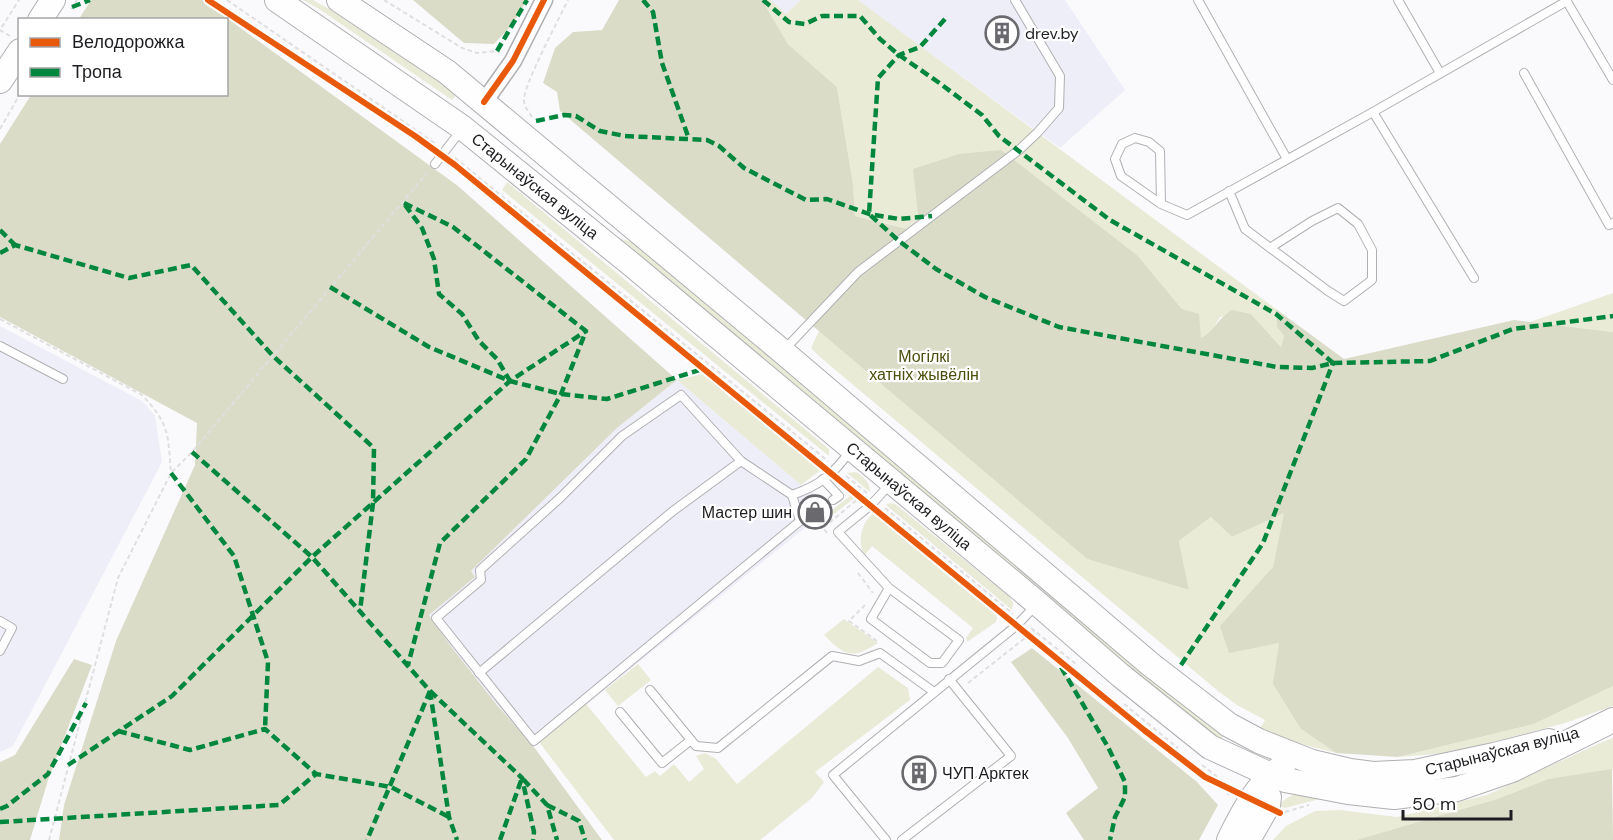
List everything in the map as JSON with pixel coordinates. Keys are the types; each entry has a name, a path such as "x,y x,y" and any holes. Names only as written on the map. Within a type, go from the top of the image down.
{"main road":[{"path":"41,18 53,0"},
{"name":"Старынаўская вуліца","path":"277,0 463,128 631,264 1120,675 1202,760 1271,775"},
{"name":"Старынаўская вуліца","path":"339,0 447,72 484,102 1192,698 1230,725 1313,774 1374,796 1413,795 1449,790 1512,771 1606,723"},
{"path":"0,81 18,54"},
{"path":"463,128 484,102"},
{"path":"1258,741 1269,759 1271,775 1268,805"},
{"path":"1202,760 1242,781 1235,813"},
{"path":"1291,764 1313,774 1268,805 1235,813 1277,770 1291,764"}],"street":[{"path":"484,102 513,61 544,0"}],"lane":[{"path":"783,352 858,272 1019,150 1059,108 1060,76 1015,0"},
{"path":"1198,0 1287,159"},
{"path":"1398,0 1440,73"},
{"path":"1161,204 1160,152 1149,142 1135,138 1122,144 1115,159 1121,176 1161,204 1186,215 1567,1 1613,80"},
{"path":"1524,73 1610,225 1613,223"},
{"path":"1373,112 1474,278"},
{"path":"435,164 463,128"},
{"path":"1229,191 1245,229 1270,248 1328,291 1344,301 1372,280 1372,250 1358,224 1338,208 1312,220 1270,248"},
{"path":"0,346 63,379"},
{"path":"681,394 741,461 792,495 800,521 534,741 436,618 481,580 480,570 560,498 622,436 681,394"},
{"path":"792,495 807,489 835,471 851,448"},
{"path":"479,673 673,512 741,461"},
{"path":"823,479 839,496 833,500"},
{"path":"889,588 871,619 930,663 942,663 959,640 889,588 838,532 892,482"},
{"path":"886,840 833,775 1019,623 1037,603"},
{"path":"0,621 12,628 0,651"},
{"path":"650,690 696,746 717,748 832,656 859,661 880,653 934,692"},
{"path":"902,840 1011,756 949,679"},
{"path":"620,712 662,763 691,740"}],"path":[{"path":"0,30 19,0"},
{"path":"227,0 443,153 873,502 1019,623 1075,673"},
{"path":"384,0 462,48 477,53 496,51 513,61"},
{"path":"536,121 526,107 524,98 568,0"},
{"path":"0,21 4,24"},
{"path":"297,58 443,153"},
{"path":"0,129 19,96"},
{"path":"48,840 118,578 171,473 199,443 435,164"},
{"path":"0,319 142,396 158,412 168,433 171,473"},
{"path":"1019,623 1083,670"},
{"path":"1118,699 1180,753"},
{"path":"1118,708 1180,753"},
{"path":"1202,760 1205,777 1235,813"}],"shaded area":[{"path":"771,0 801,0 786,14"},
{"path":"857,0 1065,0 1125,90 1060,148"},
{"path":"0,326 142,401 155,416 162,462 13,746 0,752"},
{"path":"677,380 801,485 814,493 827,510 534,747 496,704 429,615 475,577 471,571 617,428"}],"green space":[{"path":"91,0 202,0 227,18 80,18"},
{"path":"303,0 313,0 331,10 460,92 452,100"},
{"path":"413,0 527,0 512,25 494,44 464,43"},
{"name":"Могілкі хатніх жывёлін","path":"619,0 762,0 788,44 837,87 853,184 855,216 920,232 913,169 959,154 1001,150 1138,256 1182,309 1199,314 1201,338 1232,310 1251,314 1281,347 1284,336 1277,327 1276,309 1344,359 1514,320 1613,332 1613,686 1534,724 1398,757 1336,753 1301,729 1273,684 1279,643 1229,653 1220,626 1273,567 1284,513 1232,537 1211,517 1179,541 1189,590 1087,559 560,111 557,92 543,83 555,48 573,32 602,30"},
{"path":"762,0 771,0 786,14 801,0 858,0 1276,309 1277,327 1284,336 1282,348 1251,314 1220,317 1210,334 1201,339 1182,309 1138,256 921,232 855,216 853,184 837,87 788,44"},
{"path":"228,19 458,186 677,380 617,428 471,571 475,577 429,615 496,704 534,747 602,840 59,840 64,805 116,641 195,465 197,423 0,317 0,144 30,96 228,96"},
{"path":"525,161 615,237 635,243 1184,706 1224,734 1221,740 1181,711 521,166"},
{"path":"507,182 829,449 829,456 502,190"},
{"path":"1613,293 1613,332 1530,322"},
{"path":"819,331 1087,559 1189,590 1179,541 1211,517 1232,537 1285,512 1273,567 1221,627 1279,643 1301,729 1336,753 1282,739 1260,729 1265,720 1237,705 1218,691 820,357 811,348"},
{"path":"702,374 821,470 801,485 677,380"},
{"path":"856,472 866,480 870,492 847,473"},
{"path":"837,479 857,496 821,524 818,521 850,496 833,481"},
{"path":"895,504 1010,597 1013,603 1012,610 886,505"},
{"path":"874,513 877,513 995,613 996,622 967,642 966,638 973,628 872,546 864,556 861,544 863,527"},
{"path":"844,619 878,643 855,653 838,648 824,635"},
{"path":"1032,648 1197,782 1218,805 1199,840 1084,840 1066,813 1098,788 1068,738 1011,662"},
{"path":"74,659 92,665 48,780 30,840 0,840 0,762 15,755"},
{"path":"638,664 651,680 618,706 605,690"},
{"path":"878,667 908,688 910,700 815,772 824,782 812,798 760,840 614,840 539,742 586,704 646,777 655,771 660,776 674,764 689,782 704,769 696,756 705,753 716,759 737,784"},
{"path":"1613,686 1613,706 1565,723 1450,753 1398,757 1534,724"},
{"path":"1613,738 1613,770 1548,779 1497,799 1356,840 1273,840 1286,826 1315,811 1340,810 1397,817 1487,795"},
{"path":"1612,769 1613,840 1356,840 1497,799 1548,779"},
{"path":"1309,791 1322,793 1320,799 1285,808 1279,806 1288,797"}],"marked path":[{"path":"72,7 90,0"},
{"path":"497,51 527,0"},
{"path":"643,0 653,12 662,63 689,139"},
{"path":"763,0 789,22 805,24 822,16 860,16 880,39 899,55 982,115 999,136 1110,220 1276,314 1333,363"},
{"path":"945,19 920,47 899,55 878,78 869,214 899,241 936,269 985,297 1059,327 1277,367 1312,368 1333,363 1430,361 1513,329 1613,316"},
{"path":"536,121 564,115 576,116 600,131 625,136 707,140 719,146 744,168 806,200 827,199 869,214 899,219 932,216"},
{"path":"404,203 453,227 586,331 561,394 526,459 440,543 408,665"},
{"path":"405,205 422,228 434,259 439,294 462,314 479,341 497,359 510,381"},
{"path":"0,230 15,245"},
{"path":"0,253 15,245 129,278 191,265 273,356 374,448 373,503 360,611"},
{"path":"330,287 429,347 510,381 561,394 607,399 706,368"},
{"path":"68,765 172,696 312,557 510,381 586,331"},
{"path":"1181,665 1263,543 1333,363"},
{"path":"192,452 312,557 430,691 367,840"},
{"path":"171,473 234,556 268,662 265,729"},
{"path":"1061,667 1108,747 1125,782 1125,797 1115,817 1110,840"},
{"path":"430,691 522,778 534,832 533,840"},
{"path":"430,691 449,817 457,840"},
{"path":"0,809 48,774 86,703"},
{"path":"118,731 190,750 265,729 316,774"},
{"path":"0,822 279,805 316,774 391,787 449,817"},
{"path":"500,840 522,778 547,805 557,840"},
{"path":"547,805 579,821 585,840"}],"cycle path":[{"path":"208,0 415,136 455,165 1144,730 1205,777 1280,813"},
{"path":"484,102 513,61 544,0"}],"place":[{"name":"drev.by","path":"1002,33"},
{"name":"Мастер шин","path":"815,512"},
{"name":"ЧУП Арктек","path":"919,773"}]}
